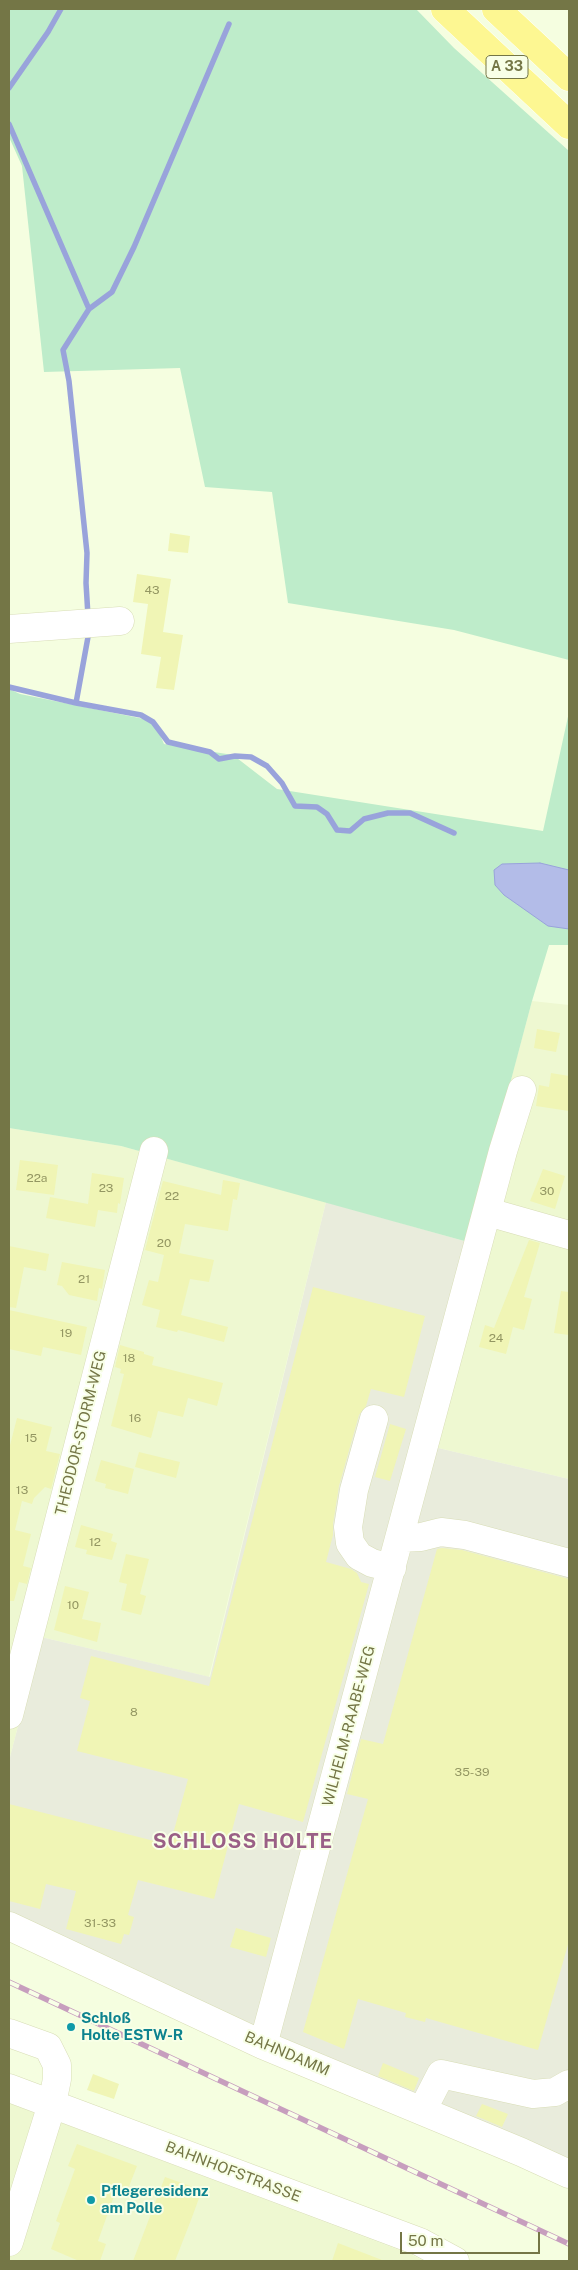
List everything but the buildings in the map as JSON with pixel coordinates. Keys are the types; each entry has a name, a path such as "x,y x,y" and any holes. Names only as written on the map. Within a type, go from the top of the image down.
{"highway":[{"name":"A 33","path":"445,9 569,125"},
{"name":"A 33","path":"496,9 569,77"}],"street":[{"path":"9,629 120,621"},
{"name":"WILHELM-RAABE-WEG","path":"263,2045 488,1212 503,1150 522,1090"},
{"name":"THEODOR-STORM-WEG","path":"9,1715 154,1150"},
{"path":"488,1212 569,1235"},
{"path":"374,1419 354,1490 348,1527 350,1543 360,1556 372,1563 392,1568"},
{"path":"402,1530 421,1537 441,1532 465,1535 569,1563"},
{"name":"BAHNDAMM","path":"9,1926 263,2045 569,2174"},
{"path":"9,2033 48,2047 57,2065 57,2079 52,2104 9,2242"},
{"path":"422,2111 441,2074 533,2094 555,2092 569,2084"},
{"name":"BAHNHOFSTRASSE","path":"9,2088 420,2242 454,2261"}],"shaded area":[{"path":"9,9 416,9 454,48 569,151 569,660 454,630 288,603 272,492 205,487 180,368 44,372 22,166 9,137"},
{"path":"9,689 20,694 154,721 164,744 233,755 277,789 543,831 569,712 569,945 549,945 532,1001 468,1242 121,1146 9,1128"},
{"path":"532,1001 569,1005 569,1479 413,1442"},
{"path":"9,1128 121,1146 326,1202 209,1677 41,1637 9,1761"},
{"path":"326,1202 468,1242 413,1442 569,1479 569,2158 502,2133 280,2039 9,1912 9,1761 41,1637 210,1677"},
{"path":"9,2103 410,2254 424,2261 9,2261"}],"water":[{"path":"540,863 569,870 569,929 548,926 504,895 495,885 494,870 502,864"}],"waterway":[{"path":"9,88 48,32 61,9"},
{"path":"89,309 112,292 134,247 229,24"},
{"path":"9,124 89,309 63,350 69,381 87,553 88,616"},
{"path":"76,703 88,637"},
{"path":"9,687 76,703 141,715 153,722 168,742 210,752 219,759 235,756 251,757 267,766 282,783 295,806 317,807 327,814 337,830 350,831 364,819 388,813 410,813 454,833"}],"railway":[{"path":"9,1982 569,2244"}],"place":[{"name":"Schloß Holte ESTW-R","path":"71,2027"},
{"name":"Pflegeresidenz am Polle","path":"91,2200"}],"district":[{"name":"SCHLOSS HOLTE","path":"243,1842"}]}
